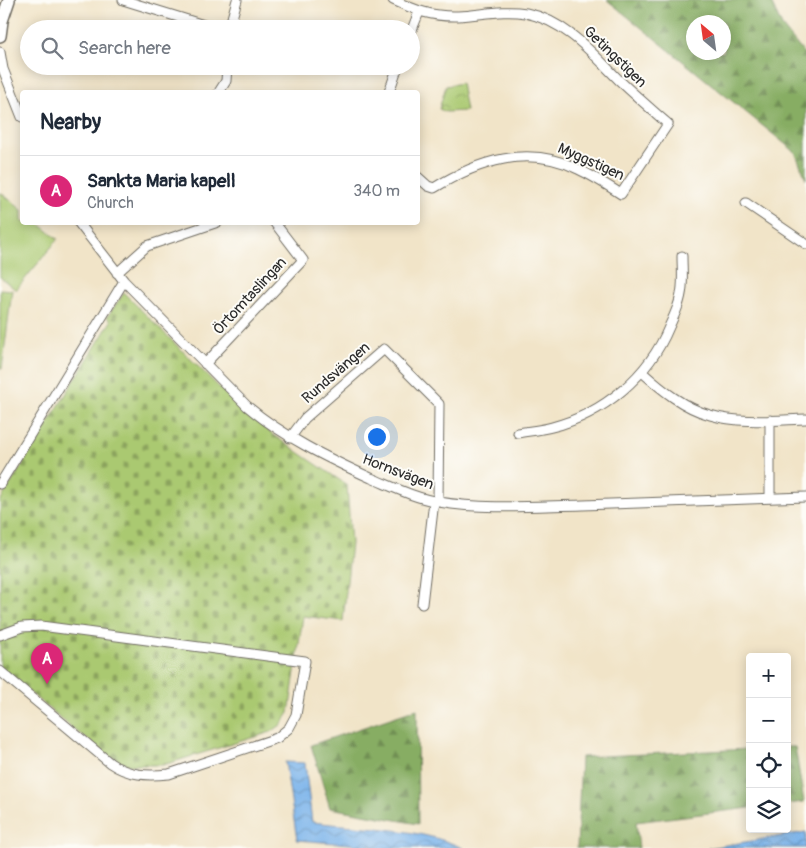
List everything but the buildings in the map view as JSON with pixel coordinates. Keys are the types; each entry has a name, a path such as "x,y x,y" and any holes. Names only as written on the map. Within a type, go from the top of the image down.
{"street":[{"path":"0,36 2,21 9,0"},
{"path":"123,0 188,20"},
{"path":"231,20 237,0"},
{"name":"Getingstigen","path":"392,0 419,12 444,16 508,12 526,14 557,25 582,43 638,98 668,124"},
{"path":"416,20 419,12"},
{"path":"0,52 3,69 20,111"},
{"path":"220,90 226,81 226,75"},
{"path":"390,90 395,75"},
{"name":"Myggstigen","path":"420,179 428,186 434,188 472,167 492,161 528,157 544,158 578,168 621,194 668,124"},
{"path":"746,203 806,244"},
{"name":"Hornsvägen","path":"80,225 124,282 247,406 267,423 290,438 344,466 416,496 436,501 486,506 552,506 806,497"},
{"path":"117,274 147,246 209,225"},
{"name":"Örtomtaslingan","path":"205,364 303,260 276,225"},
{"path":"518,433 551,428 588,413 620,392 642,372 664,339 680,302 682,256"},
{"path":"0,484 124,282"},
{"name":"Rundsvängen","path":"290,438 305,418 384,349 439,404 436,501"},
{"path":"642,372 658,386 694,409 710,416 727,419 806,419"},
{"path":"770,420 770,498"},
{"path":"422,604 436,501"},
{"path":"0,636 22,627 41,626 305,661 294,722 283,733 269,741 169,774 149,776 126,772 110,763 0,671"}],"green space":[{"path":"607,0 770,0 782,26 806,56 806,179 795,152"},
{"path":"461,83 466,111 446,112 439,109 446,86"},
{"path":"0,192 20,208 20,225 40,225 58,239 16,290 0,277"},
{"path":"0,289 12,290 2,369 0,368"},
{"path":"124,293 232,400 273,435 347,485 351,543 343,621 303,616 289,713 281,725 271,732 163,765 125,765 107,755 0,668 0,501 111,321 107,317"},
{"path":"417,709 418,824 330,808 311,745"},
{"path":"791,747 795,747 804,802 791,804"},
{"path":"746,749 746,808 636,822 639,848 577,848 581,757"}],"water":[{"path":"285,762 305,763 312,822 408,832 446,841 463,848 373,848 372,846 297,840"},
{"path":"806,832 806,848 708,848"}],"place":[{"name":"Sankta Maria kapell","path":"47,684"}]}
